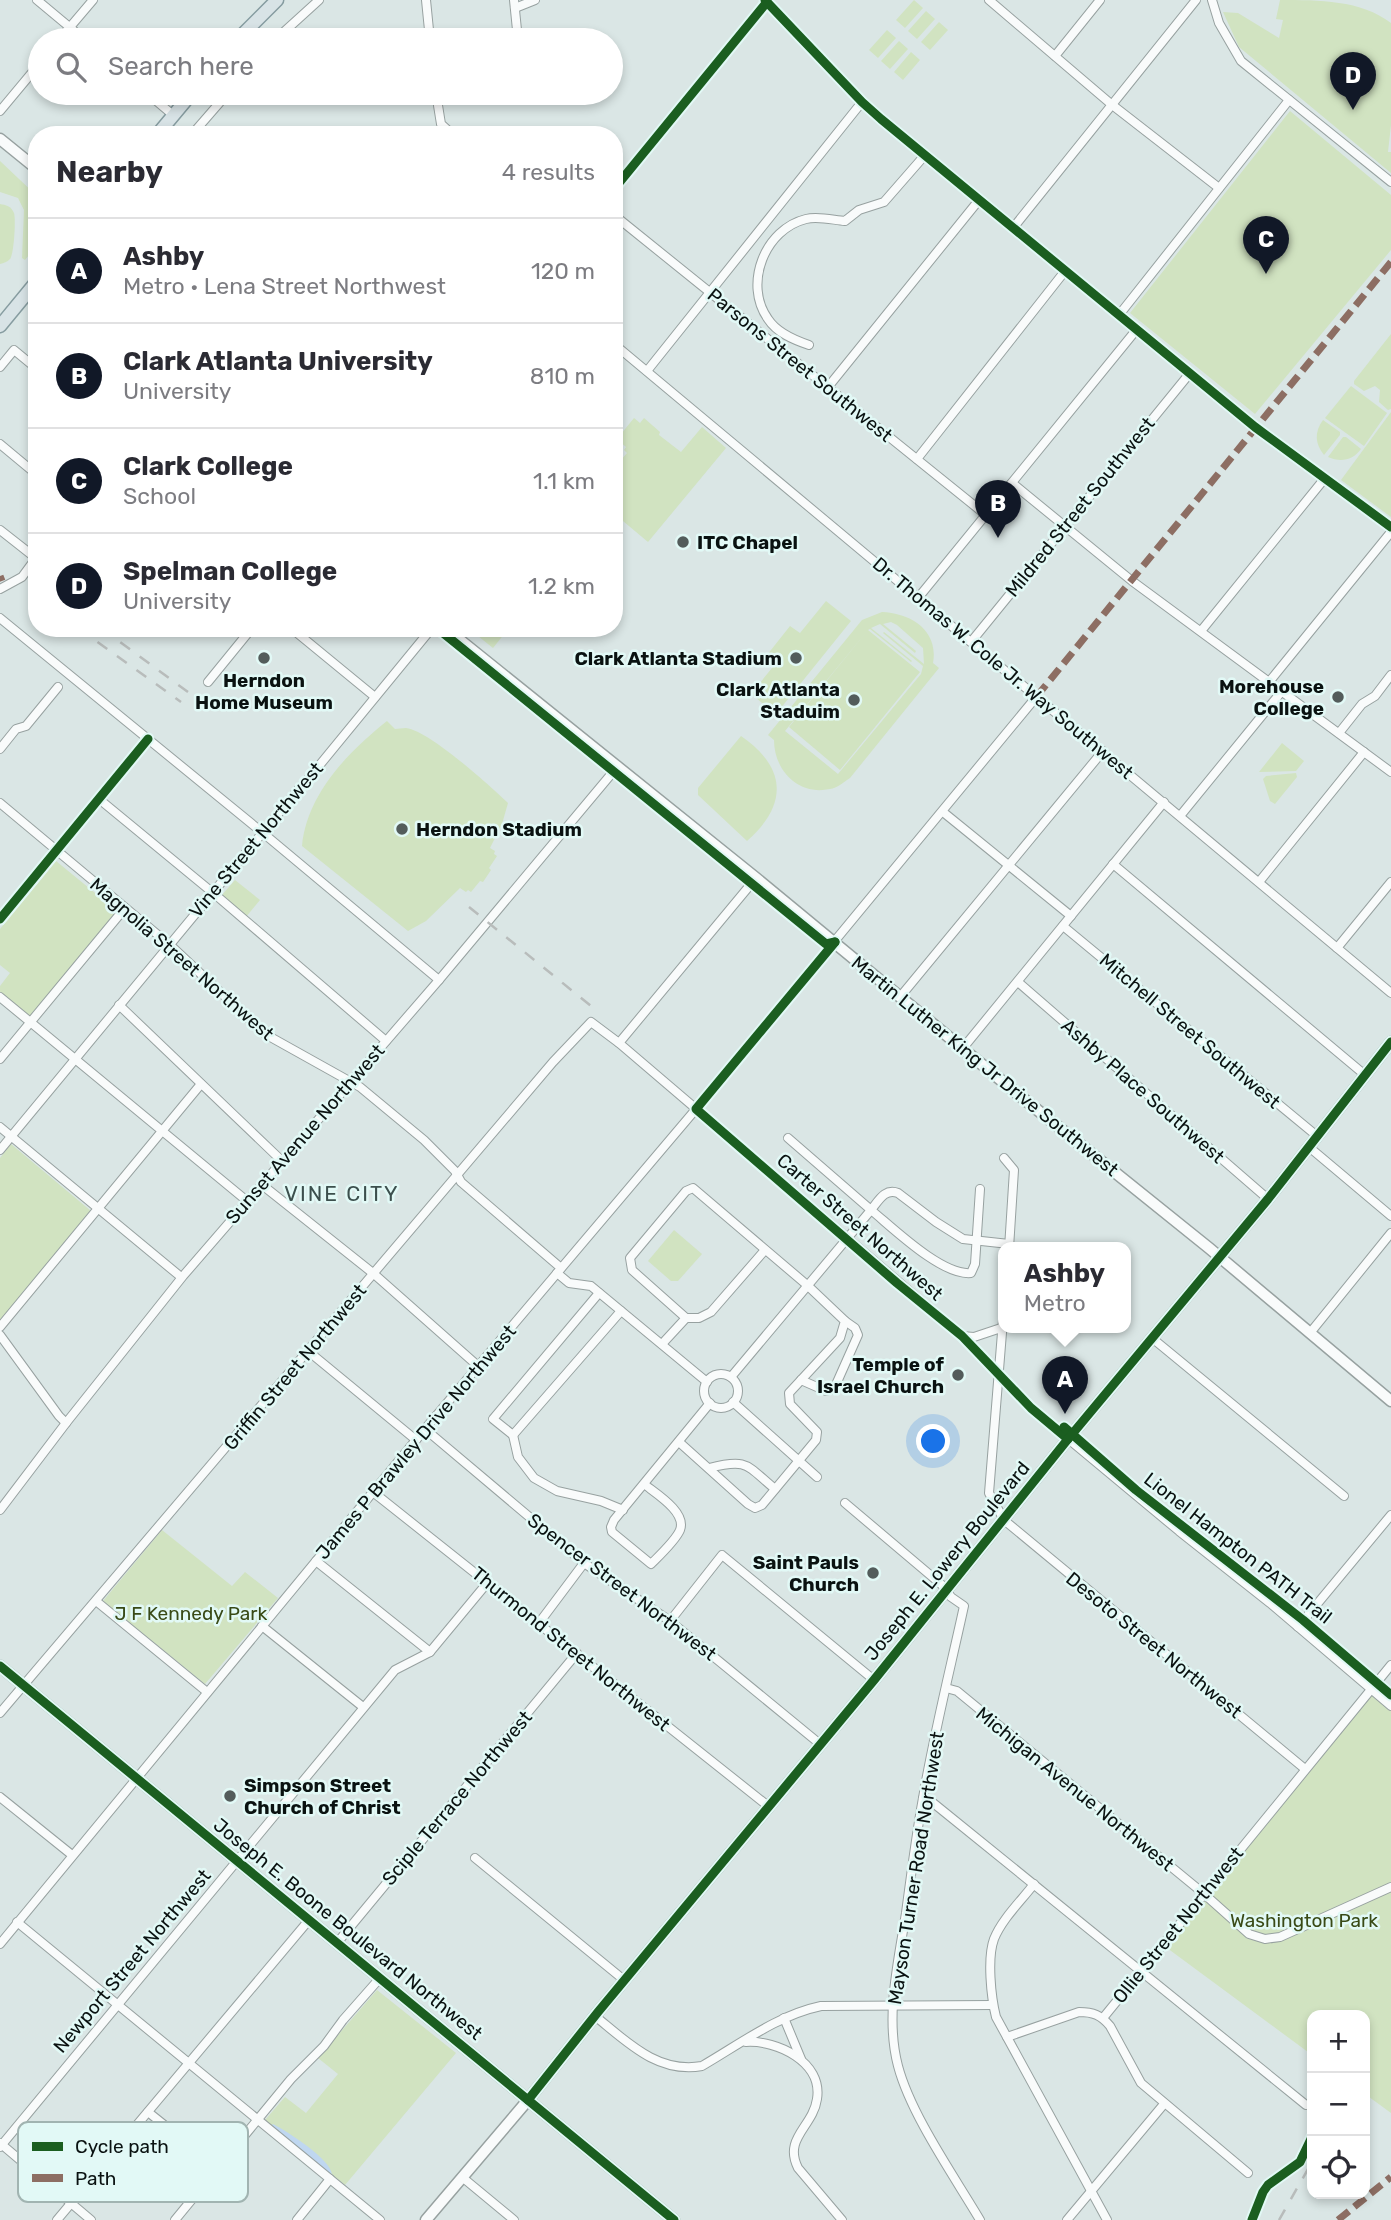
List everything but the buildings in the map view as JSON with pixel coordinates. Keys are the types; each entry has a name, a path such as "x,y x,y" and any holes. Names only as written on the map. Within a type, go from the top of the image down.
{"main road":[{"path":"248,28 277,0"},
{"path":"165,126 182,105"},
{"path":"0,139 28,162"},
{"path":"0,326 28,292"},
{"name":"Martin Luther King Jr Drive Southwest","path":"456,637 835,942 1219,1256 1391,1401"},
{"name":"Joseph E. Lowery Boulevard","path":"426,2220 528,2101 624,1980 874,1680 1068,1439 1268,1199 1391,1042"},
{"name":"Joseph E. Boone Boulevard Northwest","path":"0,1667 674,2220"}],"street":[{"path":"37,0 70,27 93,0"},
{"path":"288,28 319,0"},
{"path":"426,0 429,28"},
{"path":"517,28 515,4 535,0"},
{"path":"989,0 1111,104 1219,188"},
{"path":"1055,56 1100,0"},
{"path":"1013,228 1195,0"},
{"path":"1212,0 1219,23 1241,61 1391,182"},
{"path":"623,178 766,1 862,102 1255,427 1391,529 1269,682"},
{"path":"0,111 28,77"},
{"path":"1119,315 1289,100"},
{"path":"647,371 862,102"},
{"path":"161,105 173,115"},
{"path":"199,126 218,105"},
{"path":"438,105 443,126"},
{"path":"809,345 790,338 769,321 758,300 758,275 767,247 784,228 809,218 845,220 859,210 884,202 925,155"},
{"path":"828,387 979,200"},
{"name":"Parsons Street Southwest","path":"623,222 986,514"},
{"path":"917,459 1066,271"},
{"path":"918,598 1137,329"},
{"path":"0,367 15,350 28,361"},
{"name":"Dr. Thomas W. Cole Jr. Way Southwest","path":"623,351 1391,993"},
{"name":"Mildred Street Southwest","path":"971,642 1190,373"},
{"path":"0,444 28,467"},
{"path":"1200,631 1325,478"},
{"path":"1012,483 1132,581 1391,772"},
{"path":"0,530 28,553"},
{"path":"0,589 22,577 28,569"},
{"path":"0,618 263,832 439,980"},
{"path":"208,682 245,637"},
{"path":"302,637 375,697"},
{"name":"Vine Street Northwest","path":"0,1150 425,637"},
{"path":"1339,733 1362,704 1375,696 1391,675"},
{"path":"0,749 16,729 26,726 58,687"},
{"path":"1180,816 1282,691"},
{"name":"James P Brawley Drive Northwest","path":"0,1944 425,1429 696,1109 1037,696"},
{"path":"0,919 148,739"},
{"path":"900,997 1103,751"},
{"path":"1259,882 1364,752"},
{"name":"Sunset Avenue Northwest","path":"0,1510 181,1278 439,980 618,766"},
{"path":"99,799 386,1041"},
{"path":"963,1048 1164,802"},
{"name":"Magnolia Street Northwest","path":"0,803 170,945 265,1034 350,1081 424,1140 461,1182 569,1283 591,1286 707,1382"},
{"path":"943,812 1071,916"},
{"path":"1114,864 1365,1075"},
{"path":"619,1043 756,878"},
{"path":"1337,948 1391,881"},
{"path":"0,1059 125,908"},
{"name":"Mitchell Street Southwest","path":"1063,926 1317,1136"},
{"name":"Ashby Place Southwest","path":"1018,982 1268,1199"},
{"path":"0,997 247,1201"},
{"path":"119,1005 281,1160"},
{"name":"Carter Street Northwest","path":"590,1022 619,1043 962,1336 1031,1408 1391,1706"},
{"name":"Griffin Street Northwest","path":"0,1713 590,1022"},
{"path":"0,1327 201,1084"},
{"path":"0,1127 181,1278"},
{"path":"788,1138 929,1256 948,1269 963,1274 971,1273 975,1265 980,1189"},
{"path":"1308,1147 1391,1216"},
{"path":"1004,1158 1014,1170 1009,1242"},
{"path":"261,1184 374,1274 478,1366"},
{"path":"765,1250 711,1312 699,1318 685,1318 632,1270 630,1258 686,1191 693,1188 699,1191 765,1250 809,1282 845,1321 855,1328 858,1335 834,1389 826,1391 801,1380"},
{"path":"731,1377 885,1193 898,1193 963,1239 998,1244"},
{"path":"1310,1333 1391,1233"},
{"path":"599,1293 493,1419 513,1435 518,1457 534,1478 556,1491 601,1501 623,1510"},
{"path":"513,1435 621,1311"},
{"path":"662,1344 685,1318"},
{"path":"679,1442 755,1508 762,1505 816,1440 817,1432 790,1404 789,1394 839,1338 845,1321"},
{"path":"962,1336 974,1337 998,1329"},
{"path":"1001,1333 989,1493 1004,1520"},
{"path":"0,1335 66,1423"},
{"path":"1152,1338 1344,1496"},
{"path":"309,1351 416,1440"},
{"path":"716,1375 731,1377 738,1391 733,1402 722,1408 710,1403 705,1392 707,1382 716,1375"},
{"path":"733,1402 817,1477"},
{"path":"644,1484 676,1511 680,1520 680,1530 652,1564 612,1532 611,1527 614,1520 710,1403"},
{"name":"Spencer Street Northwest","path":"425,1429 584,1563 670,1621 820,1744"},
{"path":"709,1468 739,1462 775,1489"},
{"name":"Thurmond Street Northwest","path":"373,1492 768,1806"},
{"path":"845,1503 942,1585 945,1591"},
{"path":"1298,1627 1391,1515"},
{"name":"Desoto Street Northwest","path":"1004,1520 1305,1769"},
{"path":"670,1621 722,1555 874,1680"},
{"path":"316,1561 430,1652"},
{"path":"539,1623 584,1563"},
{"name":"Newport Street Northwest","path":"20,2122 395,1670 430,1652 488,1582"},
{"name":"Mayson Turner Road Northwest","path":"945,1591 964,1606 923,1798 894,2005 894,2049 905,2085 937,2147 981,2220"},
{"path":"96,1601 207,1692"},
{"path":"262,1626 363,1707"},
{"name":"Sciple Terrace Northwest","path":"337,1943 577,1653"},
{"name":"Ollie Street Northwest","path":"1248,2173 1141,2083 1103,2018 1391,1665"},
{"name":"Michigan Avenue Northwest","path":"946,1688 957,1691 1249,1934 1265,1939 1280,1937 1391,1887"},
{"path":"0,1797 72,1855"},
{"path":"923,1798 932,1802 1306,2105"},
{"path":"475,1858 624,1980"},
{"path":"1034,1884 993,1940 993,2004 996,2017 1107,2220"},
{"path":"140,2122 309,1920"},
{"path":"18,1922 380,2220"},
{"path":"248,2131 380,1978"},
{"path":"595,2016 642,2054 673,2066 691,2068 702,2066 802,2010 821,2006 993,2004"},
{"path":"1007,2037 1079,2012 1092,2012 1103,2018"},
{"path":"784,2018 801,2059 814,2078 818,2098 813,2114 795,2143 794,2159 798,2168 842,2220"},
{"path":"743,2042 770,2043 801,2059"},
{"path":"1067,2220 1164,2104"},
{"path":"148,2112 160,2122"},
{"name":"Newport Street Northwest","path":"1,2145 18,2125"},
{"path":"1,2145 18,2159"},
{"path":"462,2177 514,2220"},
{"path":"297,2220 330,2179"},
{"path":"175,2220 190,2202"},
{"path":"57,2220 71,2203 91,2220"}],"green space":[{"path":"914,0 923,8 905,28 896,20"},
{"path":"1280,0 1339,3 1379,15 1391,23 1391,125 1388,152 1391,152 1391,173 1239,47 1223,12 1238,13 1279,38 1283,20 1276,19"},
{"path":"926,11 935,19 917,39 908,31"},
{"path":"939,22 948,30 930,50 921,42"},
{"path":"887,30 896,38 878,58 869,50"},
{"path":"899,41 908,49 890,69 881,61"},
{"path":"911,52 920,60 903,80 894,72"},
{"path":"1290,111 1391,195 1391,250 1255,414 1130,313"},
{"path":"0,161 28,187 28,256 25,260 22,258 24,210 18,198 0,192"},
{"path":"0,204 11,209 15,222 10,259 0,264"},
{"path":"1391,334 1391,409 1388,410 1379,402 1380,390 1375,386 1364,391 1354,384 1354,381"},
{"path":"1351,386 1387,413 1364,446 1325,418"},
{"path":"1391,412 1391,517 1341,480"},
{"path":"634,418 640,423 644,418 660,432 659,435 681,452 702,427 726,448 648,542 623,521 623,458 627,453 624,450 626,447 623,444 623,432"},
{"path":"1323,420 1340,432 1324,455 1317,438"},
{"path":"1343,437 1361,449 1346,459 1328,457"},
{"name":"Clark Atlanta Stadium","path":"826,601 851,621 776,714 751,694 776,663 767,655 790,626 800,633"},
{"path":"882,612 912,620 927,633 934,651 933,663 939,668 850,778 833,788 808,789 783,771 775,751 774,740 768,735 862,620","holes":["891,622 897,625 923,648 924,664 883,633 923,666 921,674 838,774 785,731 870,629 911,662 871,628 880,624 915,653 916,651 883,624"]},
{"name":"Clark Atlanta Staduim","path":"868,630 920,672 840,770 789,727"},
{"path":"479,637 502,637 493,648"},
{"name":"Herndon Stadium","path":"387,721 395,729 417,731 430,739 459,760 508,803 502,824 490,848 497,856 483,882 480,881 471,892 460,888 426,921 408,931 302,846 305,827 321,792 344,760"},
{"path":"741,736 767,760 777,786 770,813 747,841 698,795 698,788"},
{"path":"1282,743 1304,761 1296,771 1259,772"},
{"path":"1296,773 1297,777 1275,804 1270,801 1263,779 1266,776"},
{"path":"56,861 117,911 30,1017 0,992 0,986 10,973 0,965 0,929"},
{"path":"235,880 260,900 246,917 221,896"},
{"path":"11,1144 91,1211 0,1320 0,1158"},
{"path":"674,1230 702,1254 678,1281 671,1281 648,1261"},
{"name":"J F Kennedy Park","path":"162,1530 232,1586 245,1572 278,1598 205,1684 103,1601"},
{"name":"Washington Park","path":"1368,1690 1391,1709 1391,2113 1370,2098 1370,2010 1307,2010 1307,2051 1163,1945"},
{"path":"377,1990 456,2053 345,2185 265,2120 285,2097 306,2113 338,2074 318,2058"}],"water":[{"path":"273,2124 317,2154 332,2175 271,2126"}],"railway":[{"path":"91,637 181,702"},
{"path":"113,637 188,692"},
{"path":"469,907 591,1006"},
{"path":"1279,2220 1307,2171"}],"marked path":[{"path":"1037,696 1391,262"},
{"path":"0,576 2,581"},
{"path":"1338,2220 1391,2177"}],"cycle path":[{"path":"765,0 881,119 1255,427 1391,527"},
{"path":"623,178 767,2"},
{"path":"448,637 826,944 835,942"},
{"path":"0,919 148,739"},
{"path":"835,942 696,1109 962,1336 1031,1408 1068,1439"},
{"path":"528,2100 874,1680 1068,1439 1268,1199 1391,1042"},
{"name":"Lionel Hampton PATH Trail","path":"1064,1427 1136,1490 1303,1620 1391,1695"},
{"path":"0,1666 674,2220"},
{"path":"1252,2220 1268,2185 1300,2162 1307,2147"}],"place":[{"name":"Spelman College","path":"1353,110"},
{"name":"Clark College","path":"1266,274"},
{"name":"Clark Atlanta University","path":"998,538"},
{"name":"ITC Chapel","path":"683,542"},
{"name":"Herndon Home Museum","path":"264,658"},
{"name":"Clark Atlanta Stadium","path":"796,658"},
{"name":"Morehouse College","path":"1338,697"},
{"name":"Clark Atlanta Staduim","path":"854,700"},
{"name":"Herndon Stadium","path":"402,829"},
{"name":"Temple of Israel Church","path":"958,1375"},
{"name":"Ashby","path":"1065,1414"},
{"name":"Saint Pauls Church","path":"873,1573"},
{"name":"Simpson Street Church of Christ","path":"230,1796"}],"district":[{"name":"VINE CITY","path":"342,1193"}]}
